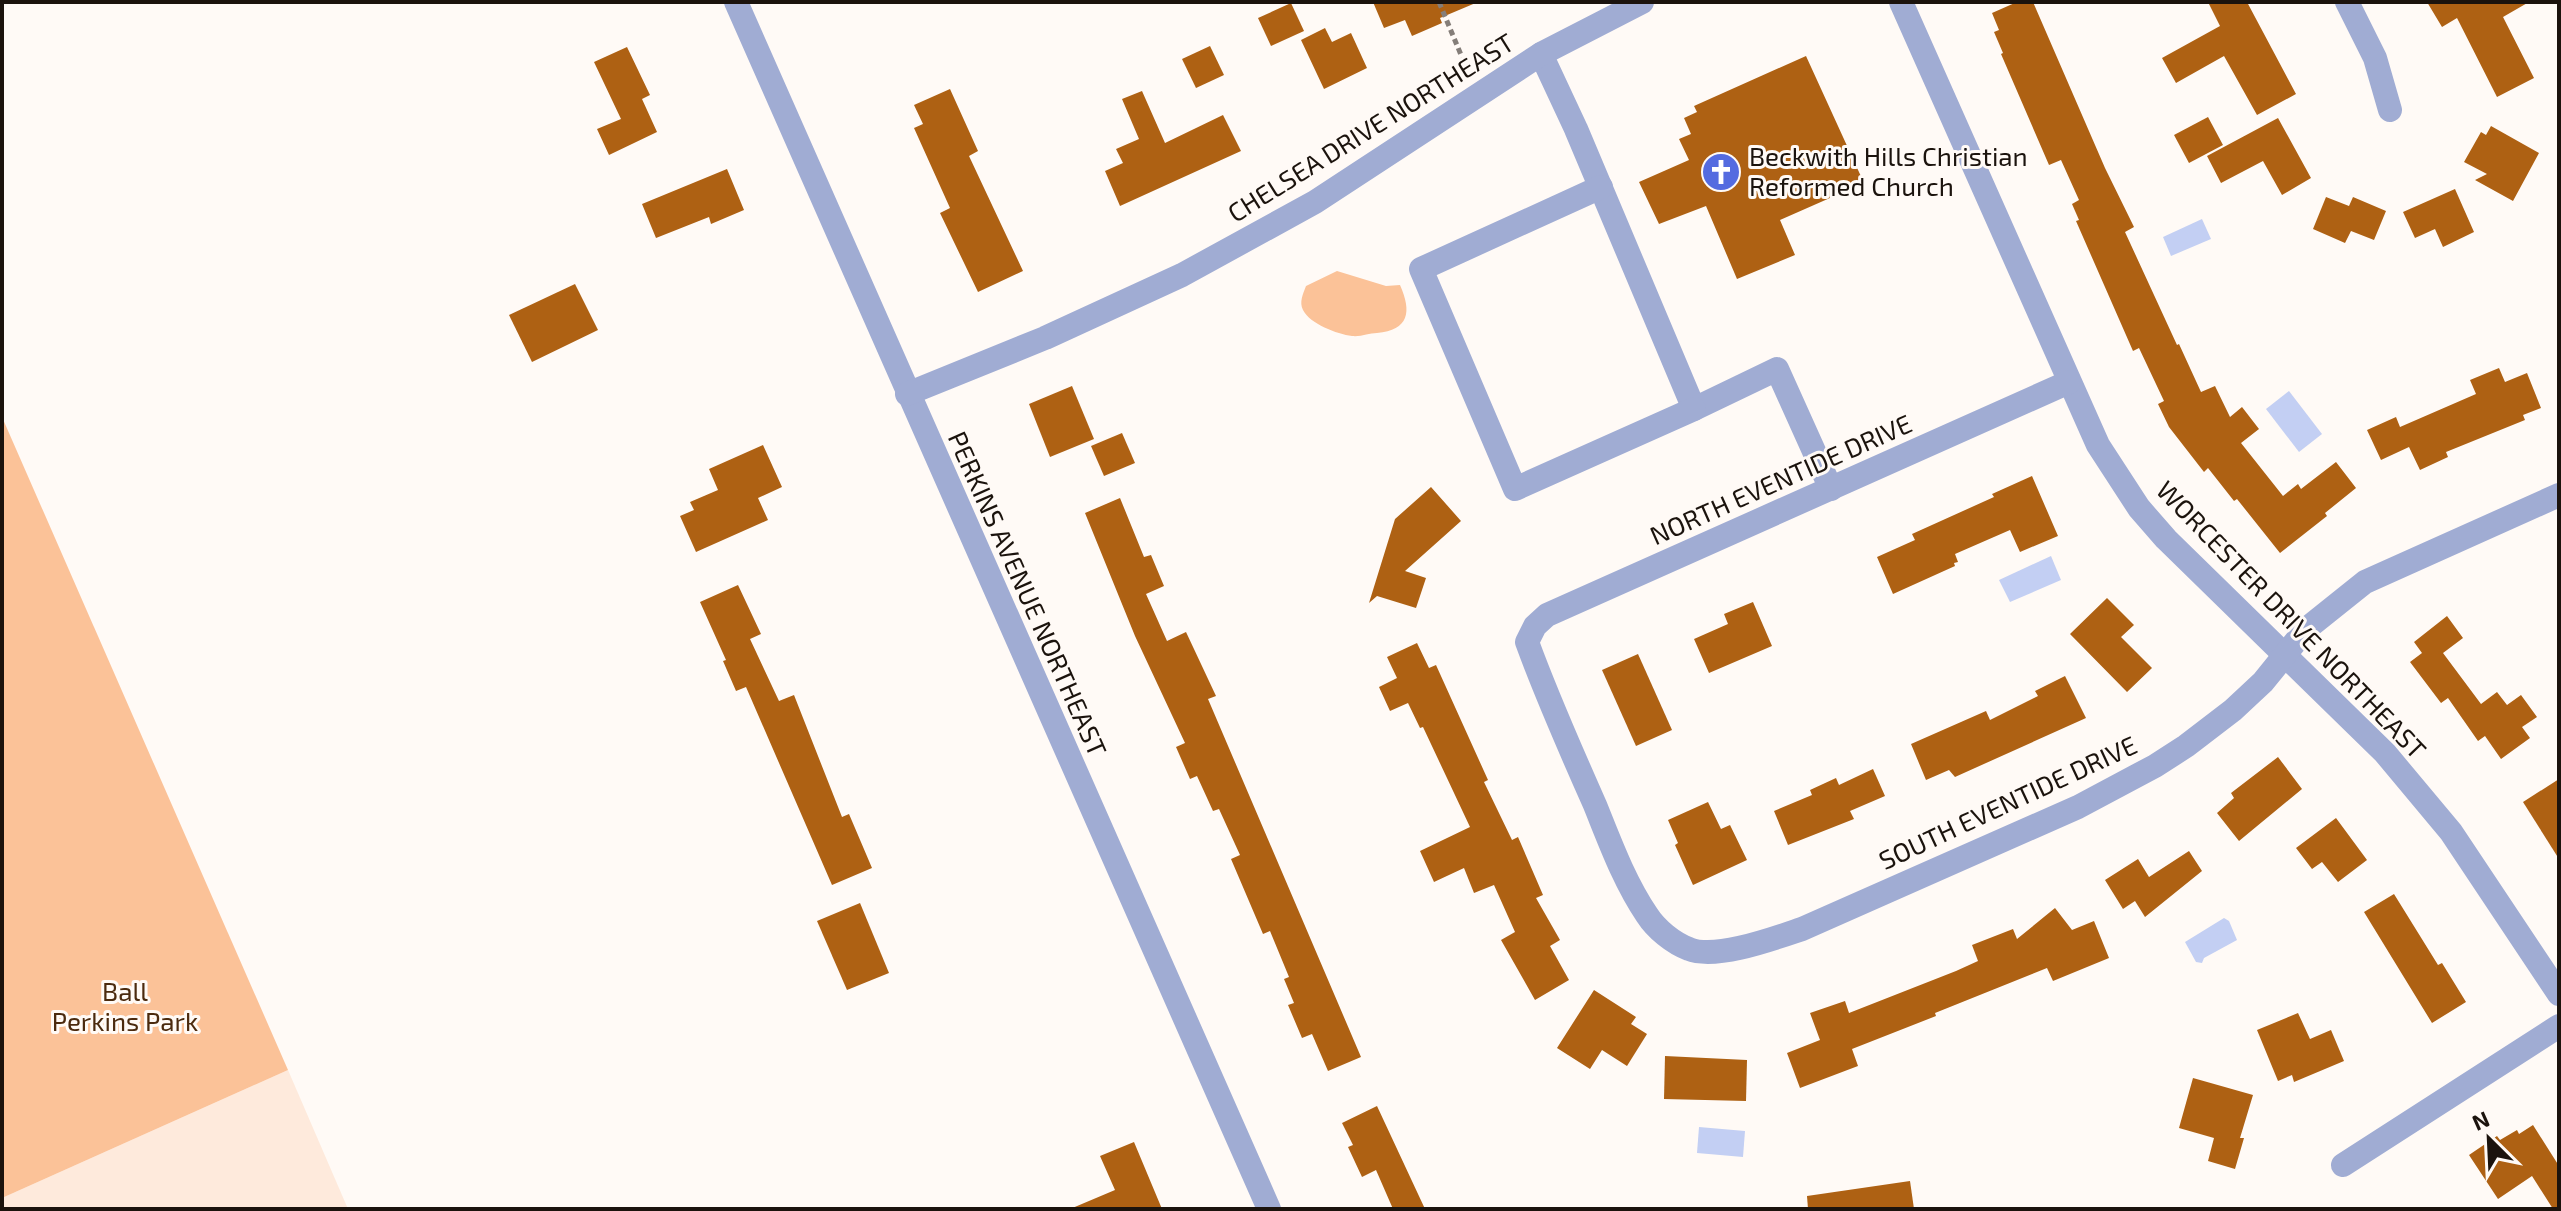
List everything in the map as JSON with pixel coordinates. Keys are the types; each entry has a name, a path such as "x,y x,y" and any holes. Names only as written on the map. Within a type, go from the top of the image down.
{"street":[{"name":"PERKINS AVENUE NORTHEAST","path":"736,2 1269,1209"},
{"name":"CHELSEA DRIVE NORTHEAST","path":"907,394 1045,338 1182,275 1315,202 1541,54 1642,2"},
{"name":"WORCESTER DRIVE NORTHEAST","path":"1901,2 2069,382 2109,465 2139,508 2166,539 2385,753 2474,866 2559,994"},
{"path":"2347,2 2375,58 2390,110"},
{"path":"1541,54 1601,187 1694,409"},
{"path":"1601,187 1421,269 1515,489 1777,369 1831,489"},
{"name":"NORTH EVENTIDE DRIVE","path":"1691,950 1656,927 1628,883 1527,642 1535,626 1547,615 2069,382"},
{"name":"SOUTH EVENTIDE DRIVE","path":"1691,950 1711,952 1762,942 1812,926 2078,807 2186,746 2263,682 2305,630 2365,582 2559,495"},
{"path":"2343,1165 2559,1026"}],"path":[{"path":"1439,2 1464,62"}],"shaded area":[{"path":"288,1070 348,1209 2,1209 2,1198"}],"green space":[{"path":"1337,271 1386,286 1400,285 1406,303 1402,324 1388,331 1355,336 1332,331 1312,320 1301,304 1306,286"},
{"name":"Ball Perkins Park","path":"2,417 288,1070 2,1198"}],"water":[{"path":"2202,219 2211,239 2171,256 2163,237"},
{"path":"2289,391 2322,434 2299,452 2266,409"},
{"path":"2051,556 2061,580 2010,602 1999,580"},
{"path":"2224,918 2229,921 2237,940 2204,958 2202,963 2196,962 2185,942"},
{"path":"1699,1127 1745,1131 1743,1157 1697,1153"}],"building":[{"path":"1373,2 1478,2 1440,18 1442,23 1412,36 1405,20 1384,28"},
{"path":"2017,2 2033,2 2134,227 2125,232 2201,392 2215,386 2230,417 2242,407 2259,429 2241,443 2283,496 2298,484 2301,489 2336,462 2356,488 2325,513 2327,516 2280,553 2208,468 2204,472 2169,427 2158,404 2164,401 2139,348 2133,351 2076,221 2079,220 2072,204 2079,200 2061,160 2049,165 2001,54 1994,32 1999,30 1992,13"},
{"path":"2208,2 2247,2 2296,94 2257,115 2224,56 2176,83 2162,58 2220,26"},
{"path":"2427,2 2529,2 2503,17 2534,78 2497,97 2457,18 2442,27"},
{"path":"1291,3 1304,31 1271,46 1258,18"},
{"path":"1325,28 1332,42 1351,33 1367,68 1324,89 1301,40"},
{"path":"1210,46 1224,75 1196,88 1182,59"},
{"path":"627,47 650,95 642,99 657,132 609,155 597,129 621,119 594,62"},
{"name":"Beckwith Hills Christian Reformed Church","path":"1806,56 1864,183 1780,220 1795,255 1737,279 1706,206 1659,224 1639,182 1689,160 1679,139 1691,134 1684,118 1697,112 1694,106"},
{"path":"950,89 978,151 969,156 1023,271 978,292 940,213 950,208 914,128 923,124 914,105"},
{"path":"1142,91 1165,143 1223,115 1241,151 1120,206 1105,171 1123,163 1116,149 1139,139 1122,99"},
{"path":"2208,117 2223,145 2189,163 2174,135"},
{"path":"2278,118 2311,178 2282,195 2263,161 2221,183 2207,156"},
{"path":"2491,126 2539,153 2513,201 2475,180 2487,174 2464,162 2481,132 2486,135"},
{"path":"727,169 744,210 711,224 709,217 656,238 642,204"},
{"path":"2455,189 2474,232 2443,247 2435,229 2415,238 2403,212"},
{"path":"2326,197 2349,206 2353,197 2386,211 2374,240 2351,231 2345,243 2313,229"},
{"path":"575,284 598,330 532,362 509,315"},
{"path":"2499,368 2505,382 2527,373 2541,408 2523,415 2525,420 2446,452 2448,457 2420,470 2409,447 2381,460 2367,430 2396,417 2400,427 2476,394 2470,380"},
{"path":"1072,386 1094,439 1050,457 1029,404"},
{"path":"1122,433 1135,463 1104,476 1091,446"},
{"path":"763,445 782,487 758,498 768,520 696,552 680,516 694,510 690,502 718,490 709,469"},
{"path":"2032,476 2058,536 2020,552 2010,530 1955,554 1958,562 1954,563 1955,566 1893,594 1877,557 1915,540 1912,534"},
{"path":"1431,487 1461,521 1405,571 1426,578 1416,608 1377,596 1369,603 1395,519"},
{"path":"1120,498 1144,557 1151,555 1164,586 1146,594 1167,641 1186,632 1216,696 1208,699 1361,1057 1328,1071 1312,1034 1302,1038 1288,1005 1294,1003 1284,979 1289,977 1270,931 1263,934 1231,859 1240,855 1219,809 1213,811 1197,776 1190,779 1176,747 1185,743 1135,636 1085,513"},
{"path":"738,585 761,634 750,639 779,701 794,695 842,817 849,814 872,868 832,885 746,687 736,691 700,602"},
{"path":"2107,598 2134,625 2121,637 2152,668 2127,692 2070,634"},
{"path":"1753,602 1772,646 1709,673 1694,639 1728,624 1724,614"},
{"path":"2447,616 2463,638 2443,653 2481,704 2497,692 2507,705 2521,695 2537,717 2522,727 2530,738 2501,759 2485,736 2478,741 2448,698 2441,703 2410,662 2422,653 2414,642"},
{"path":"1417,643 1429,668 1436,665 1488,780 1484,782 1512,840 1518,837 1543,895 1536,898 1560,940 1550,946 1569,980 1535,1000 1501,940 1515,932 1494,885 1474,893 1464,868 1434,882 1420,851 1470,827 1423,727 1420,728 1408,703 1390,711 1379,687 1397,678 1387,657"},
{"path":"1638,654 1672,730 1636,746 1602,670"},
{"path":"2065,676 2086,718 1955,777 1949,770 1926,780 1911,744 1986,711 1990,720 2038,696 2035,691"},
{"path":"2278,757 2302,789 2239,841 2217,813 2234,798 2231,793"},
{"path":"1873,769 1885,796 1850,811 1854,819 1788,845 1774,811 1812,795 1810,790 1836,778 1839,785"},
{"path":"2559,779 2559,859 2523,802"},
{"path":"1708,802 1721,829 1730,825 1747,860 1693,885 1675,845 1678,843 1668,820"},
{"path":"2336,818 2367,860 2338,882 2322,862 2312,869 2296,848"},
{"path":"2189,851 2202,871 2145,917 2135,901 2123,909 2105,880 2138,859 2149,877"},
{"path":"2394,894 2438,965 2442,963 2466,1002 2432,1023 2364,912"},
{"path":"860,903 889,973 847,990 817,921"},
{"path":"2055,908 2072,930 2094,921 2109,958 2053,981 2047,968 1935,1013 1936,1016 1852,1049 1858,1066 1800,1088 1787,1053 1820,1040 1810,1013 1845,1001 1849,1013 1956,971 1978,961 1972,945 2013,929 2017,939"},
{"path":"1594,990 1636,1017 1631,1024 1647,1034 1627,1066 1602,1050 1590,1069 1557,1048"},
{"path":"2298,1013 2310,1039 2331,1030 2344,1061 2294,1082 2292,1075 2278,1081 2257,1030"},
{"path":"1665,1056 1747,1060 1746,1101 1664,1099"},
{"path":"2193,1078 2253,1095 2240,1138 2244,1138 2235,1169 2208,1161 2214,1138 2179,1128"},
{"path":"1377,1106 1425,1209 1393,1209 1376,1170 1362,1177 1348,1147 1353,1145 1342,1123"},
{"path":"2533,1125 2559,1166 2559,1209 2553,1209 2532,1176 2498,1199 2469,1155 2497,1136 2500,1140 2517,1130 2519,1134"},
{"path":"1134,1142 1162,1209 1070,1209 1115,1190 1100,1156"},
{"path":"1910,1181 1914,1209 1808,1209 1807,1196"}],"place":[{"name":"Beckwith Hills Christian Reformed Church","path":"1721,172"}]}
